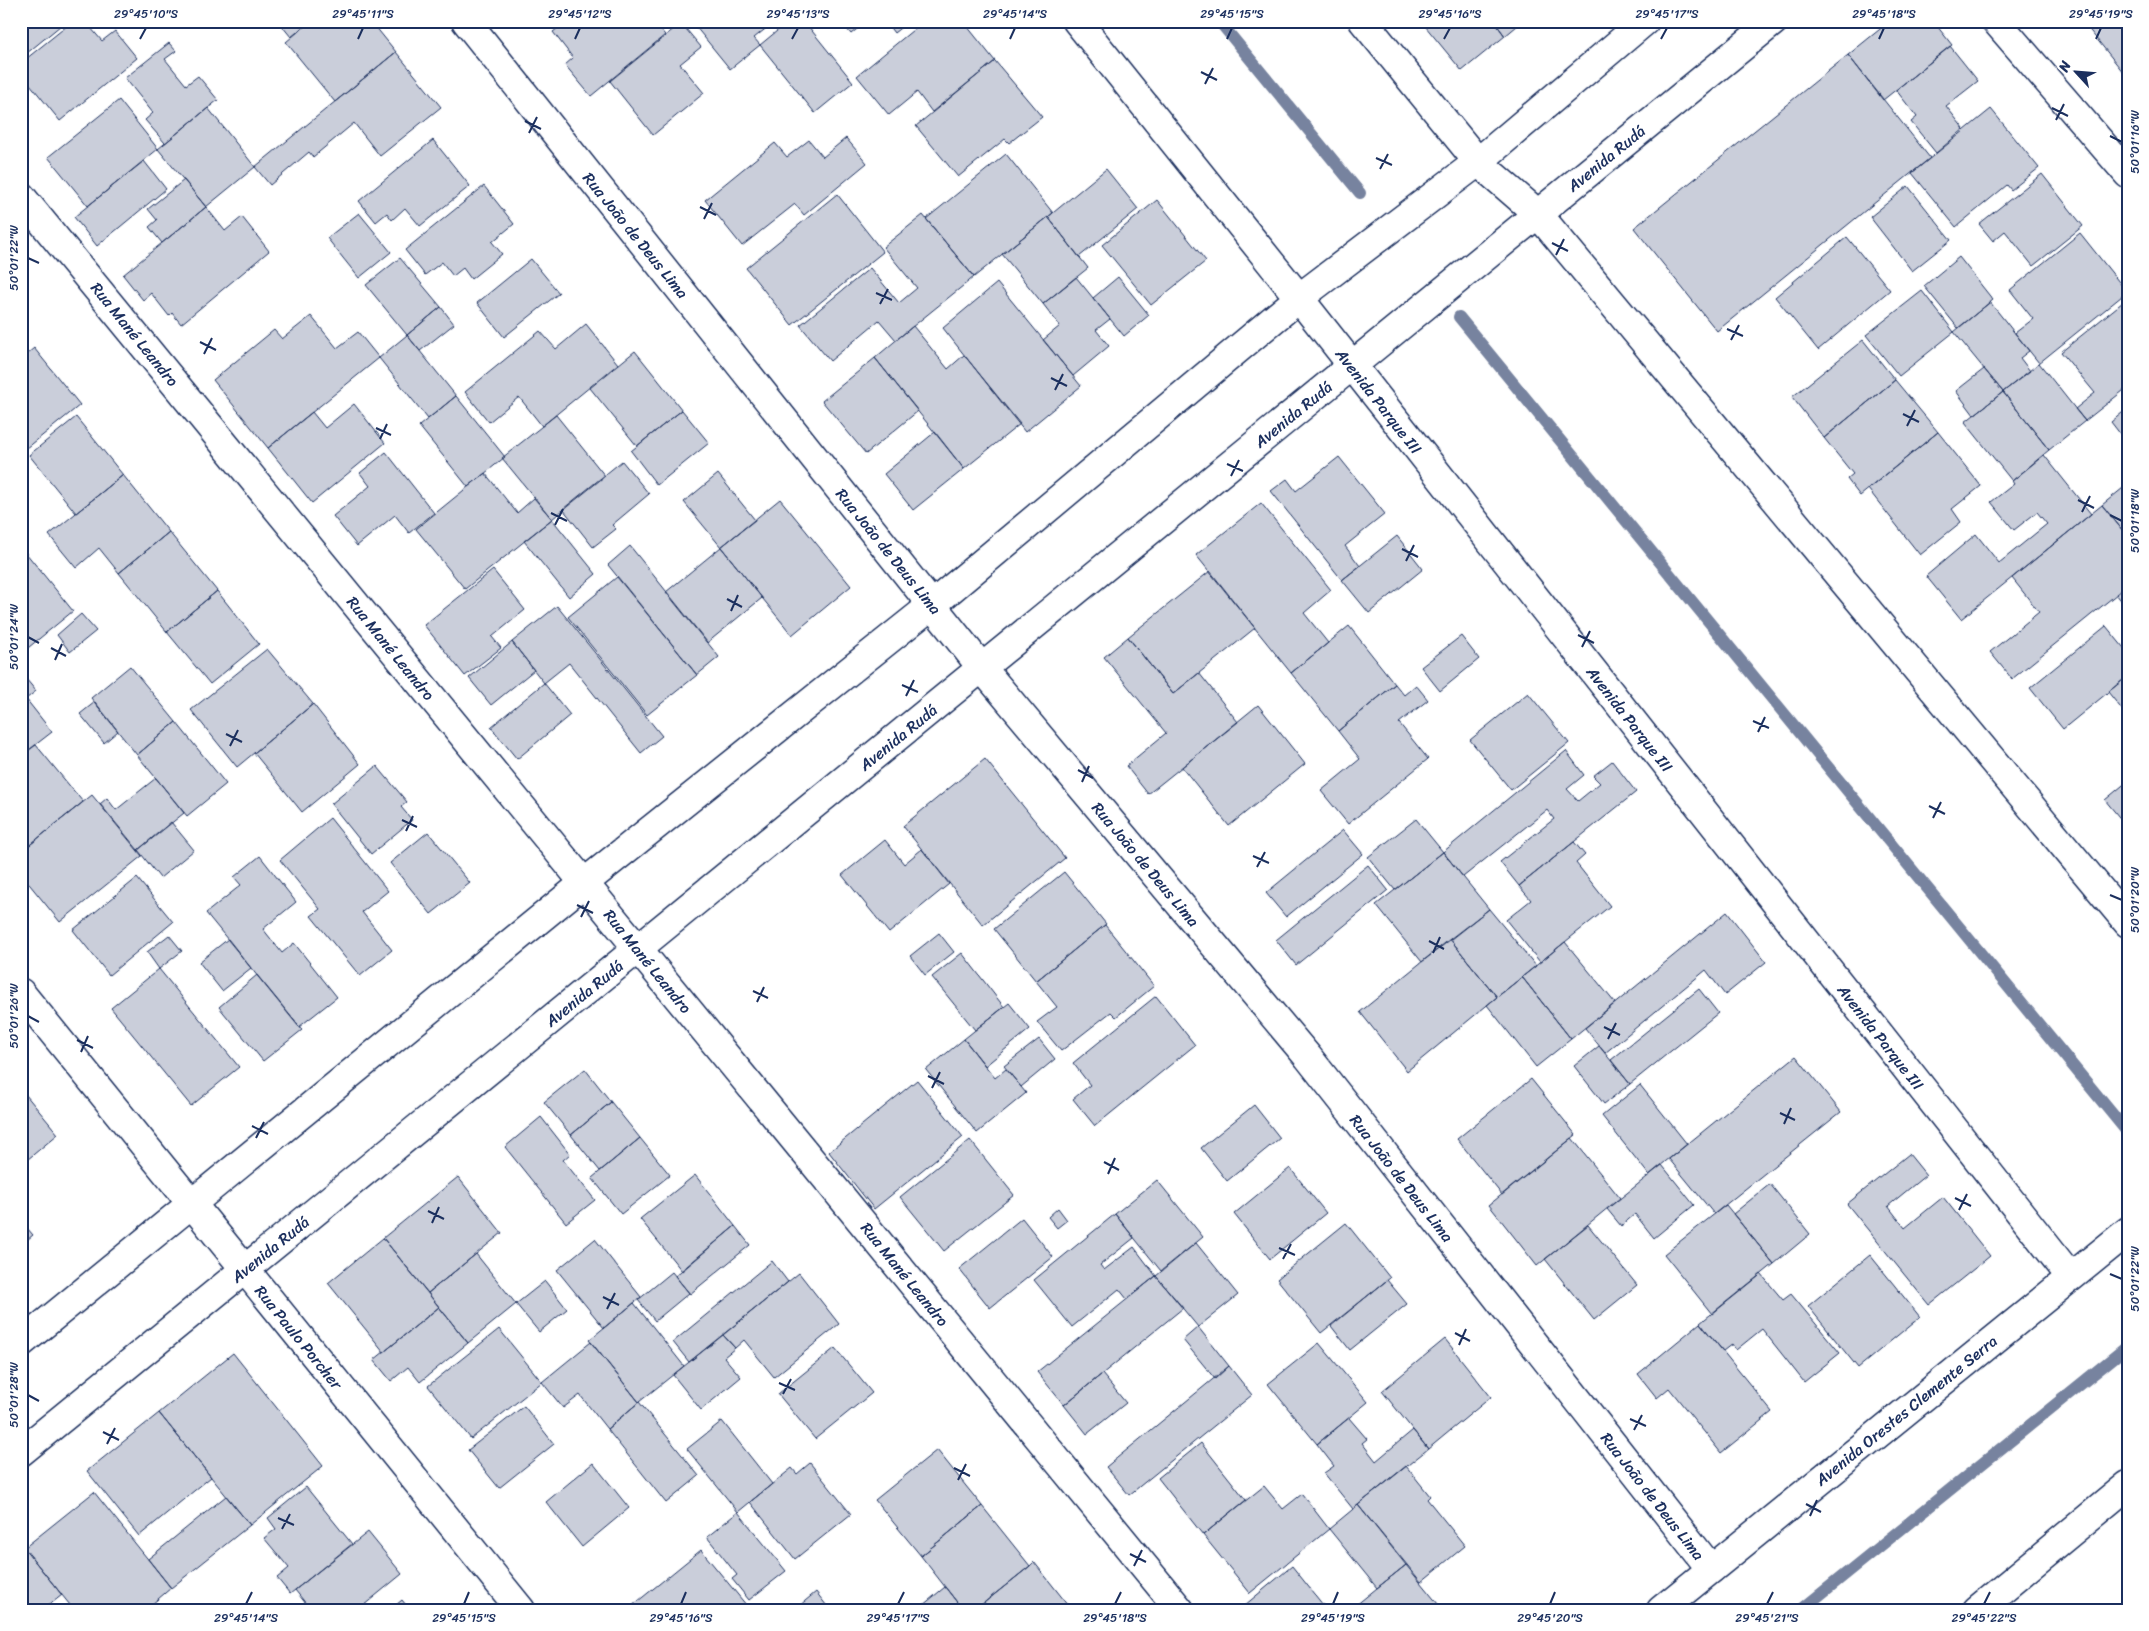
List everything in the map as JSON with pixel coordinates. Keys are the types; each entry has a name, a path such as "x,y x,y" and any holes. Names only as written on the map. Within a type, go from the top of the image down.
{"street":[{"name":"Rua João de Deus Lima","path":"466,21 982,668 1308,1057 1711,1569"},
{"name":"Avenida Parque III","path":"1077,21 1299,298 2070,1276"},
{"path":"1363,21 1478,162 1538,214 2128,923"},
{"path":"21,1343 584,883 932,605 1299,298 1478,162 1645,21"},
{"name":"Avenida Rudá","path":"21,1452 1774,21"},
{"path":"1996,21 2128,174"},
{"name":"Rua Mané Leandro","path":"21,196 1180,1610"},
{"name":"Rua Paulo Porcher","path":"21,993 521,1610"},
{"name":"Avenida Orestes Clemente Serra","path":"1661,1610 2070,1276 2128,1231"},
{"path":"1976,1610 2128,1485"}],"building":[{"path":"21,21 66,21 21,58"},
{"path":"73,21 85,21 102,41 115,31 137,58 60,121 21,73 21,63"},
{"path":"278,21 311,21 291,37"},
{"path":"311,21 371,21 396,52 335,102 286,42"},
{"path":"567,21 653,21 665,35 591,96 565,65 573,58 553,32"},
{"path":"691,21 757,21 764,30 754,38 760,45 730,69"},
{"path":"757,21 775,21 764,30"},
{"path":"789,21 804,21 853,82 815,113 760,45"},
{"path":"840,21 867,21 851,34"},
{"path":"885,21 909,21 894,33"},
{"path":"924,21 963,21 995,61 932,112 917,92 889,115 857,76"},
{"path":"1421,21 1494,21 1505,36 1462,71"},
{"path":"1494,21 1523,21 1505,36"},
{"path":"1890,21 1933,21 1952,45 1883,100 1848,55"},
{"path":"2094,21 2128,21 2128,78 2087,27"},
{"path":"681,23 701,47 680,64 704,93 653,135 610,81"},
{"path":"169,43 176,51 165,59 186,85 198,76 218,100 165,143 145,120 153,113 125,78"},
{"path":"1950,46 1978,81 1946,106 1964,129 1936,153 1911,122 1917,117 1896,90"},
{"path":"396,52 441,107 380,156 354,123 313,157 309,152 270,185 255,167"},
{"path":"1848,55 1930,158 1717,331 1634,228"},
{"path":"995,61 1042,117 1009,143 1005,139 958,177 916,126"},
{"path":"119,100 158,149 88,206 48,157"},
{"path":"208,108 255,167 206,207 158,149"},
{"path":"1991,109 2039,168 2011,190 2007,185 1956,227 1912,173"},
{"path":"846,138 867,163 804,215 795,204 742,246 705,200 775,143 787,157 809,140 823,157"},
{"path":"433,140 470,186 420,226 405,208 392,220 387,213 376,222 359,201"},
{"path":"1006,154 1053,213 974,277 926,219"},
{"path":"144,161 166,189 97,246 74,217"},
{"path":"1106,169 1138,209 1079,257 1048,217"},
{"path":"2042,174 2083,226 2033,266 2005,231 1993,241 1979,224"},
{"path":"184,180 206,207 162,243 149,227 157,220 148,209"},
{"path":"484,186 514,224 492,242 502,254 471,279 463,268 453,276 442,262 425,275 405,250"},
{"path":"1908,186 1951,240 1912,271 1870,217"},
{"path":"837,194 883,252 792,325 746,268"},
{"path":"1157,200 1206,261 1151,305 1102,245"},
{"path":"206,207 225,231 242,217 269,251 181,324 172,313 169,316 151,293 143,300 123,275"},
{"path":"359,213 391,252 359,278 327,238"},
{"path":"923,215 974,277 896,340 879,320 830,361 800,325 870,268 899,303 917,288 883,247"},
{"path":"1048,217 1088,268 1043,304 1002,254"},
{"path":"2080,233 2127,292 2039,363 2015,333 2033,319 2010,290"},
{"path":"1847,237 1890,290 1818,350 1775,297"},
{"path":"1959,257 1993,300 1958,328 1924,286"},
{"path":"400,258 441,307 407,335 366,285"},
{"path":"531,259 559,293 504,337 477,303"},
{"path":"1076,277 1110,319 1096,330 1109,346 1073,376 1043,340 1060,326 1043,304"},
{"path":"1118,277 1149,315 1124,336 1093,298"},
{"path":"997,283 1081,386 1025,432 943,328"},
{"path":"1922,291 1954,332 1899,376 1866,335"},
{"path":"2128,298 2128,387 2085,421 2075,409 2095,393 2061,352"},
{"path":"1990,302 2029,351 2020,358 2030,371 2003,392 1954,332"},
{"path":"441,307 454,324 420,351 407,335"},
{"path":"311,316 337,348 358,332 379,358 268,448 213,380 274,330 282,339"},
{"path":"586,324 618,364 542,426 519,397 489,422 465,392 540,331 556,349"},
{"path":"913,326 948,369 964,355 1020,424 964,469 875,358"},
{"path":"407,335 456,396 428,419 379,358"},
{"path":"1863,340 1895,380 1824,438 1792,397"},
{"path":"34,348 80,405 21,453 21,359"},
{"path":"635,351 682,410 637,446 590,388"},
{"path":"875,358 918,411 866,454 822,401"},
{"path":"2039,363 2085,421 2049,450 2003,392"},
{"path":"1984,369 2003,392 1974,415 1956,391"},
{"path":"1895,380 1938,432 1860,496 1847,479 1853,474 1824,438"},
{"path":"2003,392 2049,450 2012,481 1965,422"},
{"path":"456,396 505,457 468,487 419,426"},
{"path":"354,404 385,443 312,503 268,448 312,412 325,428"},
{"path":"2128,408 2128,444 2111,422"},
{"path":"682,410 709,443 657,485 631,451"},
{"path":"556,415 605,476 552,519 502,458"},
{"path":"76,417 123,475 76,513 29,455"},
{"path":"935,432 964,469 913,510 884,474"},
{"path":"1938,432 1981,486 1952,509 1961,522 1920,555 1868,489"},
{"path":"386,452 434,513 409,533 395,515 357,546 333,516 370,486 360,473"},
{"path":"2044,455 2091,514 1961,619 1926,576 1976,534 1999,563 2047,524 2037,512 2014,530 1991,502 2014,484 2012,481"},
{"path":"1339,457 1385,514 1345,546 1360,566 1342,580 1271,491 1287,479 1296,491"},
{"path":"622,461 649,494 612,525 616,529 593,547 563,509"},
{"path":"485,473 517,513 534,498 552,519 465,589 416,529"},
{"path":"718,474 755,520 721,547 684,502"},
{"path":"123,475 169,532 119,573 99,548 76,568 49,535"},
{"path":"2128,484 2128,537 2102,505"},
{"path":"780,499 851,586 792,635 721,547"},
{"path":"1261,503 1331,590 1304,613 1328,643 1291,673 1196,555"},
{"path":"2102,505 2128,537 2128,585 2012,679 1990,652 2039,612 2012,578"},
{"path":"552,519 596,574 569,597 524,541"},
{"path":"169,532 217,591 167,632 119,573"},
{"path":"1397,536 1423,569 1369,613 1342,580"},
{"path":"630,546 719,657 697,675 608,565"},
{"path":"721,547 762,598 707,643 666,592"},
{"path":"26,553 73,611 23,652 21,650 21,557"},
{"path":"493,570 525,610 492,637 501,648 465,676 424,625"},
{"path":"1210,571 1255,628 1173,694 1128,637"},
{"path":"617,577 697,675 647,715 568,617"},
{"path":"2128,585 2128,609 2116,594"},
{"path":"217,591 259,644 210,684 167,632"},
{"path":"557,606 662,736 641,753 569,663 544,683 512,642"},
{"path":"81,614 96,631 70,652 57,635"},
{"path":"1349,626 1395,684 1338,731 1291,673"},
{"path":"2106,626 2128,653 2128,676 2063,729 2030,688"},
{"path":"1461,636 1479,659 1440,691 1421,667"},
{"path":"1128,637 1173,694 1199,673 1238,722 1148,794 1126,766 1166,733 1104,657"},
{"path":"512,642 534,670 491,705 469,678"},
{"path":"267,649 313,704 237,767 191,710"},
{"path":"130,666 176,722 137,755 91,698"},
{"path":"21,673 36,691 26,699 52,732 21,756"},
{"path":"2128,676 2128,717 2108,692"},
{"path":"544,683 570,715 517,759 491,727"},
{"path":"1395,684 1404,695 1416,685 1428,700 1399,723 1428,759 1348,824 1321,791 1360,759 1338,731"},
{"path":"1528,693 1569,743 1511,790 1470,740"},
{"path":"95,702 118,731 104,743 80,714"},
{"path":"313,704 360,764 302,812 254,753"},
{"path":"1258,705 1305,764 1229,826 1182,767"},
{"path":"176,722 226,784 187,816 137,755"},
{"path":"36,745 83,802 21,852 21,756"},
{"path":"1566,751 1584,775 1567,789 1578,801 1600,783 1593,776 1612,761 1636,792 1519,886 1500,862 1554,819 1547,810 1463,877 1443,852"},
{"path":"985,759 1065,858 983,925 903,826"},
{"path":"377,766 407,802 401,807 412,820 371,854 331,804"},
{"path":"156,778 184,813 138,850 100,804 107,798 116,810"},
{"path":"2128,781 2128,828 2105,800"},
{"path":"92,795 142,856 60,922 21,874 21,852"},
{"path":"330,818 388,891 362,912 392,950 360,976 311,916 320,909 280,860"},
{"path":"1416,819 1443,852 1395,890 1368,857"},
{"path":"171,822 194,850 160,878 138,850"},
{"path":"1343,830 1363,854 1286,917 1266,893"},
{"path":"428,832 470,883 431,914 390,863"},
{"path":"885,840 904,864 922,849 949,884 889,933 842,875"},
{"path":"1574,842 1585,855 1576,863 1610,906 1540,962 1506,920 1531,900 1519,886"},
{"path":"1443,852 1489,909 1422,962 1376,905"},
{"path":"260,856 296,902 263,929 282,953 294,943 337,997 299,1027 206,913 241,885 234,877"},
{"path":"1368,865 1388,890 1296,965 1276,940"},
{"path":"1064,872 1106,924 1036,981 994,929"},
{"path":"137,878 173,922 109,975 73,930"},
{"path":"1489,909 1536,966 1497,997 1450,939"},
{"path":"1727,912 1766,962 1725,995 1706,970 1605,1053 1585,1028"},
{"path":"1105,925 1154,986 1116,1017 1111,1012 1061,1051 1037,1022 1057,1007 1036,981"},
{"path":"939,933 954,952 925,975 910,956"},
{"path":"169,935 182,951 159,969 147,952"},
{"path":"228,939 251,968 222,991 199,962"},
{"path":"1450,939 1497,997 1407,1071 1360,1012"},
{"path":"1565,942 1615,1003 1571,1039 1522,977"},
{"path":"962,953 1004,1007 975,1030 932,977"},
{"path":"159,969 239,1067 191,1106 111,1008"},
{"path":"257,975 302,1030 263,1061 219,1007"},
{"path":"1522,977 1571,1039 1536,1067 1487,1005"},
{"path":"1699,989 1718,1013 1630,1084 1611,1060"},
{"path":"1156,996 1195,1045 1095,1126 1073,1099 1090,1085 1073,1063"},
{"path":"1009,1003 1030,1029 985,1066 964,1039"},
{"path":"964,1039 995,1078 1006,1069 1026,1093 977,1133 926,1070"},
{"path":"1039,1039 1055,1059 1021,1087 1004,1066"},
{"path":"1599,1046 1630,1084 1604,1104 1574,1066"},
{"path":"1796,1056 1841,1112 1714,1214 1669,1159"},
{"path":"585,1069 611,1102 571,1135 544,1102"},
{"path":"1531,1079 1576,1135 1502,1195 1457,1139"},
{"path":"917,1080 963,1137 874,1209 829,1152"},
{"path":"1640,1085 1687,1144 1649,1175 1602,1116"},
{"path":"21,1089 58,1134 21,1165"},
{"path":"611,1102 640,1138 600,1171 571,1135"},
{"path":"1254,1105 1280,1138 1227,1181 1201,1148"},
{"path":"541,1117 570,1154 563,1160 595,1200 566,1223 505,1147"},
{"path":"640,1138 670,1175 621,1214 592,1178"},
{"path":"1572,1138 1620,1198 1537,1266 1489,1205"},
{"path":"970,1140 1014,1195 944,1251 900,1197"},
{"path":"1909,1154 1926,1175 1888,1206 1905,1228 1943,1197 1990,1256 1929,1305 1847,1204"},
{"path":"1662,1165 1694,1205 1654,1238 1635,1214 1621,1226 1607,1209"},
{"path":"1290,1168 1326,1213 1270,1259 1234,1214"},
{"path":"695,1175 735,1226 682,1271 640,1219"},
{"path":"458,1177 502,1233 428,1293 383,1238"},
{"path":"1157,1180 1203,1237 1161,1271 1115,1214"},
{"path":"1770,1184 1810,1234 1774,1264 1733,1214"},
{"path":"1726,1205 1774,1264 1712,1314 1664,1254"},
{"path":"1058,1208 1067,1220 1057,1228 1048,1217"},
{"path":"1115,1214 1134,1238 1100,1265 1104,1270 1134,1247 1156,1276 1127,1299 1119,1289 1072,1327 1034,1280"},
{"path":"1022,1218 1053,1257 990,1308 959,1269"},
{"path":"21,1221 33,1235 21,1245"},
{"path":"1346,1223 1390,1278 1321,1333 1277,1279"},
{"path":"1588,1225 1637,1285 1594,1320 1545,1259"},
{"path":"735,1226 750,1245 690,1294 675,1276"},
{"path":"383,1238 439,1307 384,1352 328,1283"},
{"path":"595,1239 641,1297 604,1328 557,1270"},
{"path":"1196,1243 1238,1295 1198,1327 1156,1276"},
{"path":"476,1254 516,1304 468,1343 428,1293"},
{"path":"1870,1255 1920,1317 1858,1368 1808,1306"},
{"path":"772,1261 788,1282 689,1362 673,1342"},
{"path":"672,1272 689,1293 655,1321 638,1300"},
{"path":"799,1273 839,1324 774,1377 744,1340 735,1348 723,1335"},
{"path":"1761,1274 1783,1300 1791,1294 1840,1353 1804,1382 1762,1329 1736,1350 1732,1344 1723,1351 1700,1323"},
{"path":"1156,1276 1183,1308 1064,1405 1037,1372"},
{"path":"1387,1280 1407,1304 1350,1350 1331,1326"},
{"path":"545,1281 567,1309 539,1332 516,1304"},
{"path":"634,1303 684,1366 639,1402 589,1340"},
{"path":"439,1307 468,1343 420,1382 408,1367 391,1381 374,1360"},
{"path":"1700,1323 1772,1412 1721,1453 1669,1388 1657,1398 1638,1374"},
{"path":"1198,1327 1229,1366 1215,1379 1183,1340"},
{"path":"499,1329 542,1382 471,1439 428,1386"},
{"path":"723,1335 735,1348 724,1357 741,1377 701,1410 673,1375"},
{"path":"1445,1339 1491,1397 1428,1449 1382,1391"},
{"path":"591,1342 639,1402 607,1429 580,1395 563,1408 542,1382"},
{"path":"1319,1343 1368,1402 1317,1444 1268,1384"},
{"path":"835,1348 872,1393 815,1439 778,1394"},
{"path":"233,1353 323,1466 250,1525 159,1413"},
{"path":"1229,1366 1252,1395 1129,1495 1106,1467"},
{"path":"1102,1374 1126,1403 1087,1434 1064,1405"},
{"path":"639,1402 699,1476 666,1503 607,1429"},
{"path":"524,1406 554,1444 499,1488 468,1450"},
{"path":"159,1413 211,1477 139,1536 87,1471"},
{"path":"1349,1418 1367,1439 1362,1443 1376,1461 1413,1430 1428,1449 1353,1509 1324,1473 1334,1466 1317,1444"},
{"path":"722,1421 772,1484 738,1512 687,1449"},
{"path":"1201,1443 1246,1500 1203,1535 1158,1478"},
{"path":"937,1450 982,1506 921,1556 875,1500"},
{"path":"593,1463 629,1508 582,1547 546,1502"},
{"path":"810,1463 851,1514 795,1559 750,1502 792,1468 797,1474"},
{"path":"1406,1466 1430,1496 1427,1499 1465,1546 1421,1582 1358,1505"},
{"path":"1264,1486 1283,1509 1302,1494 1329,1529 1250,1593 1203,1535"},
{"path":"306,1487 352,1544 290,1594 277,1578 289,1568 264,1538 276,1529 268,1518"},
{"path":"94,1492 171,1588 145,1610 74,1610 24,1548"},
{"path":"226,1496 250,1525 171,1588 148,1559"},
{"path":"1358,1505 1406,1565 1377,1588 1329,1529"},
{"path":"982,1506 1030,1566 975,1610 963,1610 921,1556"},
{"path":"738,1512 786,1571 749,1600 732,1579 737,1575 707,1537"},
{"path":"368,1532 402,1574 358,1610 311,1610 295,1590"},
{"path":"21,1544 62,1595 43,1610 21,1610"},
{"path":"701,1550 747,1606 743,1610 627,1610"},
{"path":"1034,1562 1072,1610 975,1610 1030,1566"},
{"path":"1406,1565 1443,1610 1350,1610 1377,1588"},
{"path":"1292,1566 1327,1610 1239,1610"},
{"path":"945,1587 963,1610 917,1610"},
{"path":"816,1592 830,1610 794,1610"},
{"path":"2128,1597 2128,1610 2112,1610"},
{"path":"402,1600 410,1610 390,1610"}],"waterway":[{"path":"1219,21 1360,193"},
{"path":"1459,317 2128,1133"},
{"path":"1801,1610 2128,1346"}]}
